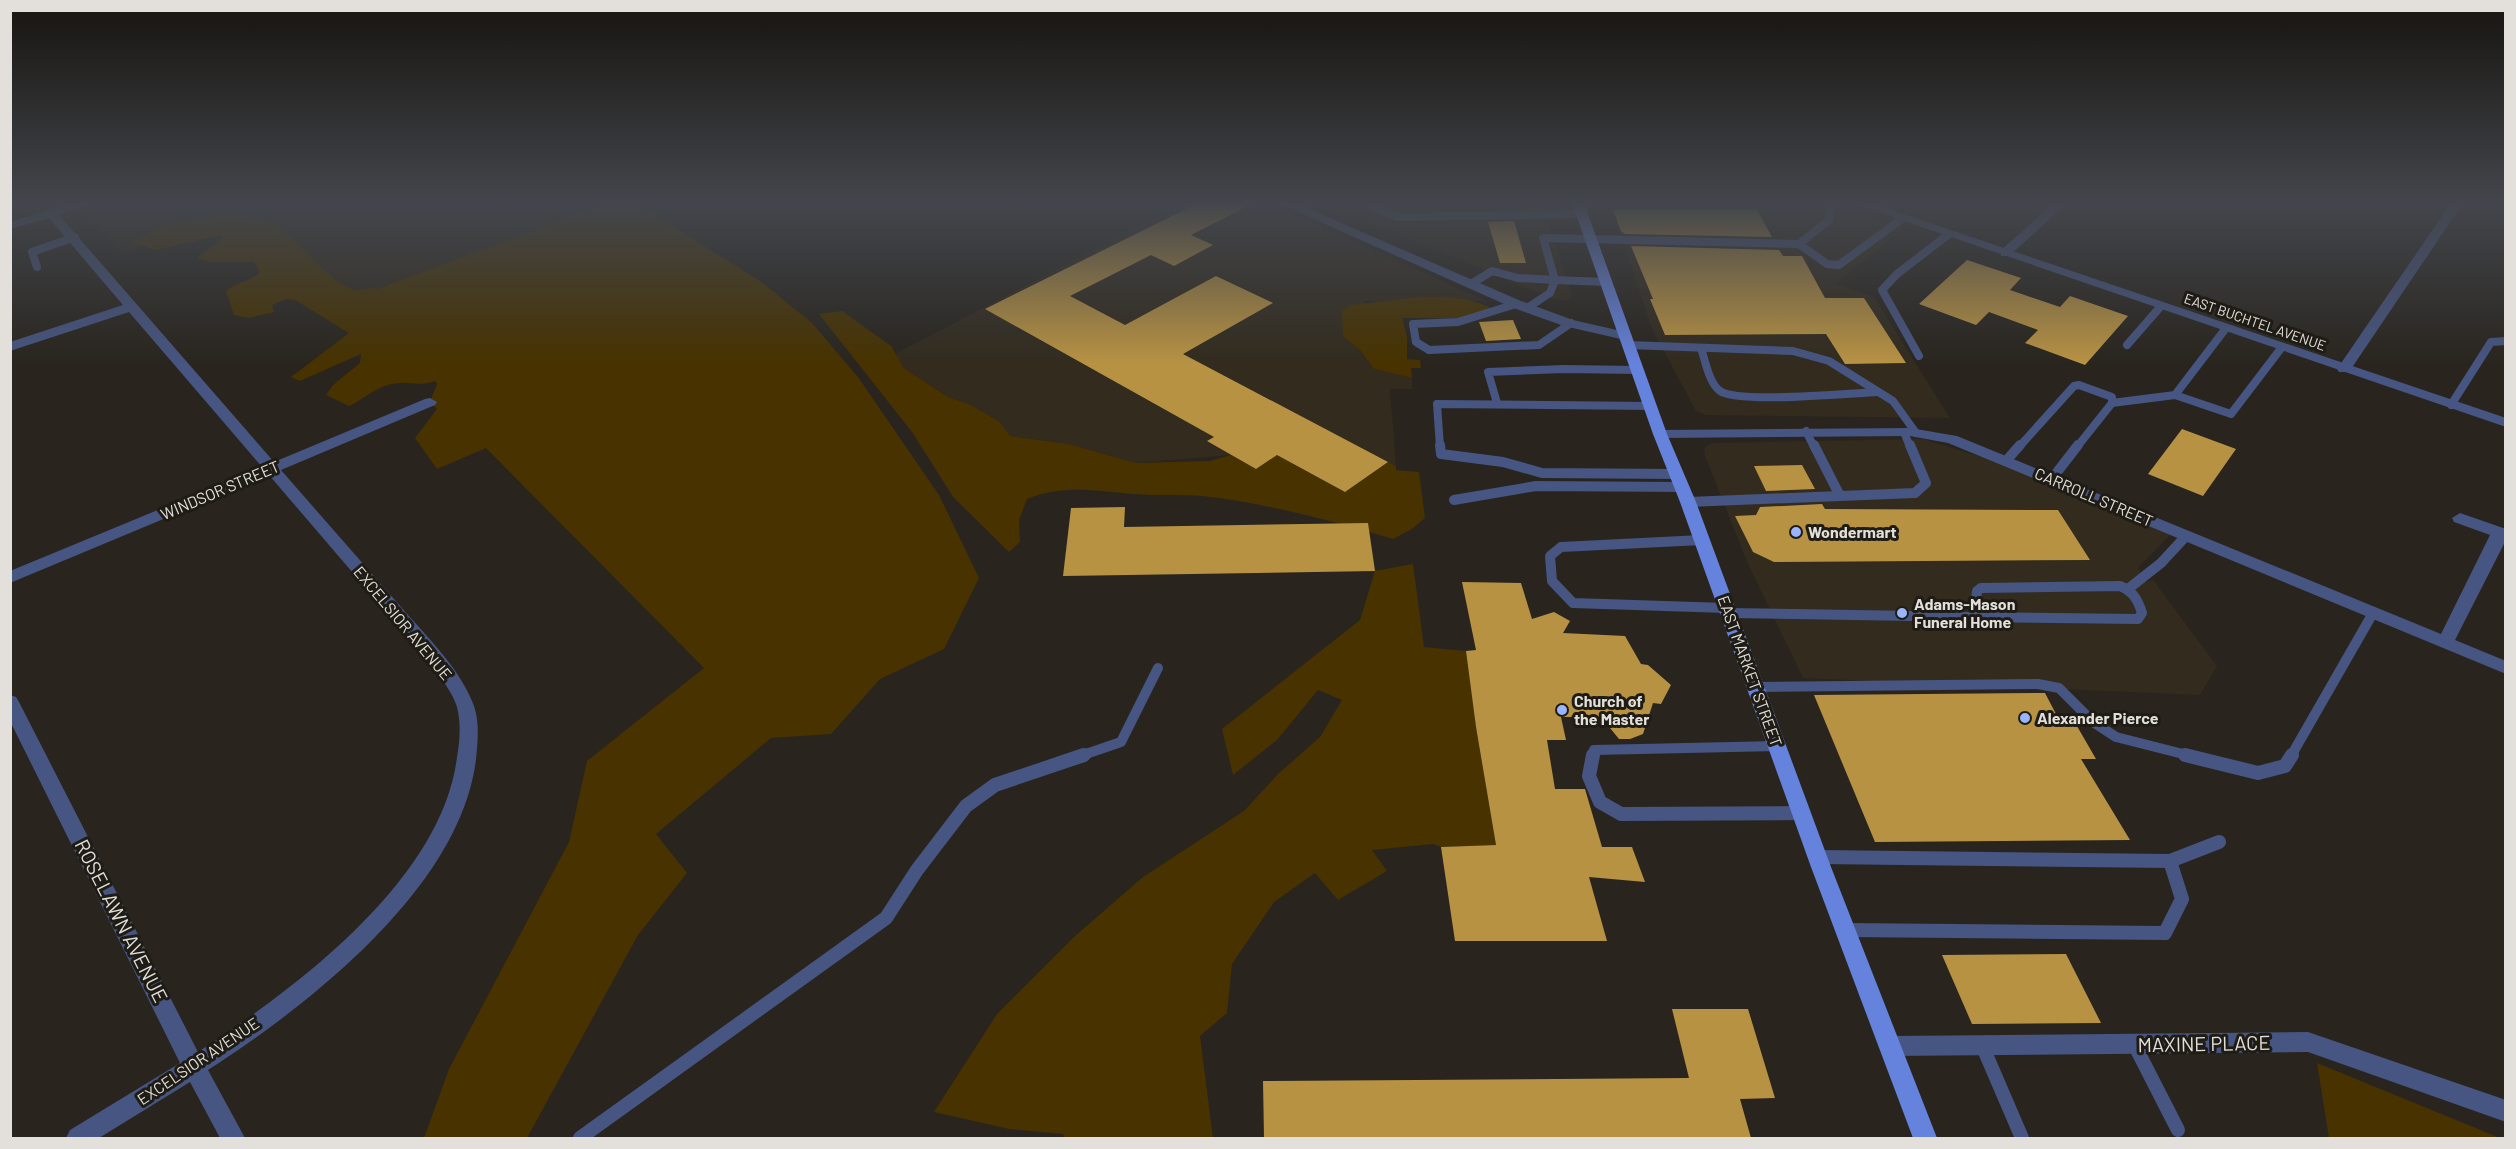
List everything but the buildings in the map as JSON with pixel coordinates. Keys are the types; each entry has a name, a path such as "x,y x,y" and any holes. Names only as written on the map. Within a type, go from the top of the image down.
{"main road":[{"name":"EAST MARKET STREET","path":"1598,257 1660,434 1682,487 1925,1138"}],"street":[{"name":"EXCELSIOR AVENUE","path":"78,1138 194,1068 320,977 388,910 408,886 441,834 460,794 466,772 469,735 465,703 443,667 91,257"},
{"path":"1408,257 1522,306 1626,341"},
{"name":"EAST BUCHTEL AVENUE","path":"2016,257 2505,423"},
{"path":"2344,369 2420,257"},
{"path":"10,346 133,306"},
{"name":"WINDSOR STREET","path":"10,578 430,402"},
{"name":"CARROLL STREET","path":"1660,434 1910,432 1952,439 2505,669"},
{"path":"2445,643 2502,534 2460,518"},
{"name":"ROSELAWN AVENUE","path":"10,702 194,1068 233,1138"},
{"name":"MAXINE PLACE","path":"1891,1046 2308,1042 2505,1111"}],"lane":[{"path":"34,257 37,267"},
{"path":"1548,257 1554,280 1550,293 1522,306 1458,322 1413,324 1416,342 1429,350 1539,345 1571,323"},
{"path":"1817,257 1827,264 1839,265 1851,257"},
{"path":"1920,356 1882,290 1893,275 1921,257"},
{"path":"1471,284 1492,271 1518,278 1606,282"},
{"path":"2127,345 2161,306"},
{"path":"2175,395 2226,328"},
{"path":"1626,341 1701,348 1793,351 1828,361 1893,401 1910,432 1926,483 1914,493 1840,496 1682,487 1542,473 1503,462 1441,454 1437,404 1650,406"},
{"path":"2451,405 2491,342 2505,341"},
{"path":"2112,403 2175,395 2231,414 2282,347"},
{"path":"1701,348 1719,390 1727,395 1768,396 1878,392"},
{"path":"1497,403 1488,372 1564,369 1637,370"},
{"path":"2006,461 2074,386 2079,385 2112,396 2112,403 2051,480"},
{"path":"1806,432 1840,496"},
{"path":"1454,500 1536,486 1682,487"},
{"path":"2128,589 2161,563 2186,536"},
{"path":"1701,540 1561,547 1550,556 1552,581 1573,603 1974,617 2138,619 2142,613 2137,597 2128,589 2120,586 1981,588 1977,591 1974,617"},
{"path":"1755,687 2038,684 2059,688 2093,722 2116,737 2258,773 2285,766 2373,613"},
{"path":"580,1138 886,918 917,870 966,806 995,785 1121,742 1158,668"},
{"path":"1778,746 1594,750 1589,776 1600,802 1621,814 1803,813"},
{"path":"1818,856 2170,861 2219,842"},
{"path":"1846,930 2165,933 2182,899 2170,861"},
{"path":"2134,1044 2178,1130"},
{"path":"1982,1046 2022,1138"}],"shaded area":[{"path":"264,257 468,257 348,302"},
{"path":"310,257 335,280 345,286 355,290 378,287 375,290 464,257 721,257 760,281 812,323 858,377 939,495 979,578 944,649 880,679 831,734 771,738 656,834 687,873 638,935 527,1138 424,1138 449,1069 569,842 587,761 704,668 486,448 437,469 415,438 437,409 430,402 437,384 435,381 424,384 398,383 386,386 349,406 326,395 333,385 360,363 361,354 300,381 291,377 349,333 295,300 286,299 272,305 274,312 249,318 234,315 226,291 260,272 254,262 209,262 197,258"},
{"path":"1081,257 1388,257 1486,301 1440,297 1365,301 1343,336 1360,350 1374,369 1412,378 1412,389 1390,389 1396,466 1388,462 1345,492 1277,455 1256,469 1231,455 1136,463 1069,444 1010,436 1000,422 971,405 948,397 904,368 895,354"},
{"path":"1452,257 1559,257 1572,295 1569,299 1551,298"},
{"path":"1628,257 1869,257 1836,284 1874,297 1950,418 1706,415 1696,411 1652,329"},
{"path":"1421,297 1450,297 1469,300 1495,311 1469,318 1402,318 1407,337 1407,359 1420,360 1421,368 1411,368 1412,378 1374,369 1360,350 1343,336 1342,311 1351,305"},
{"path":"842,311 891,346 904,368 948,397 971,405 1000,422 1010,436 1069,444 1136,463 1210,461 1231,455 1256,469 1277,455 1345,492 1388,462 1396,466 1396,470 1419,472 1425,518 1412,529 1393,539 1299,513 1227,499 1093,490 1054,491 1027,499 1019,520 1020,542 1009,552 953,497 912,432 819,314"},
{"path":"1923,439 1985,458 2170,535 2138,568 2147,582 2153,580 2217,666 2200,695 1803,678 1748,564 1705,456 1704,448 1712,443"},
{"path":"1413,564 1424,647 1466,651 1496,845 1441,847 1433,844 1372,850 1387,871 1338,900 1315,873 1274,902 1232,964 1227,1013 1200,1036 1213,1138 1065,1138 1063,1134 1009,1129 934,1112 997,1014 1074,937 1143,877 1244,811 1278,774 1320,737 1342,700 1318,690 1277,740 1233,775 1222,729 1360,620 1375,571"},
{"path":"2317,1063 2500,1138 2329,1138"}],"place":[{"name":"Wondermart","path":"1796,532"},
{"name":"Adams-Mason Funeral Home","path":"1902,613"},
{"name":"Church of the Master","path":"1562,710"},
{"name":"Alexander Pierce","path":"2025,718"}]}
